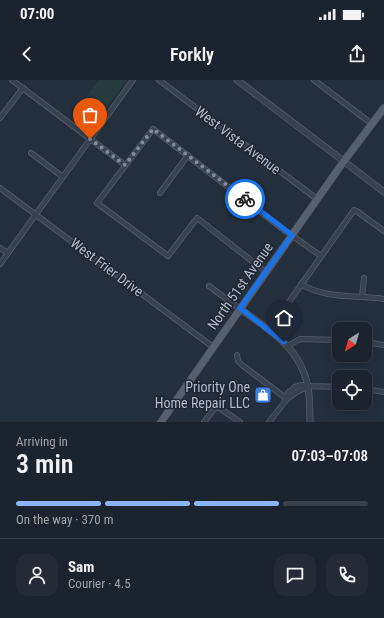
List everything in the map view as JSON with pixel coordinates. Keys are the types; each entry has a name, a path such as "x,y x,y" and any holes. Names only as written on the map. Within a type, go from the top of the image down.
{"main road":[{"name":"North 51st Avenue","path":"161,422 317,199 384,108"}],"street":[{"path":"12,80 125,165"},
{"path":"0,264 133,80"},
{"name":"West Vista Avenue","path":"159,80 317,199"},
{"path":"237,80 384,192"},
{"path":"314,80 372,124"},
{"path":"0,118 23,88"},
{"path":"266,272 197,218 168,256 97,203 153,129 321,256"},
{"path":"31,153 63,177"},
{"path":"160,193 188,155"},
{"name":"West Frier Drive","path":"0,188 213,347"},
{"path":"281,318 284,309 354,210 384,231"},
{"path":"0,248 8,253"},
{"path":"362,296 364,278"},
{"path":"301,284 321,293 384,299"},
{"path":"209,286 275,334 288,346 299,363 308,386 310,422"},
{"path":"288,346 300,340 332,340"},
{"path":"372,343 384,345"},
{"path":"237,355 238,361 242,365 287,399"},
{"path":"270,422 287,399 288,393 295,387 302,385 332,387"},
{"path":"372,390 384,392"},
{"path":"204,422 218,406 240,422"}],"green space":[{"path":"99,80 127,80 99,116 81,104"}],"way so far":[{"path":"90,139 125,165 153,129 245,199"}],"place":[{"name":"Priority One Home Repair LLC","path":"263,395"}],"route":[{"path":"245,199 292,235 240,308 284,342"}]}
